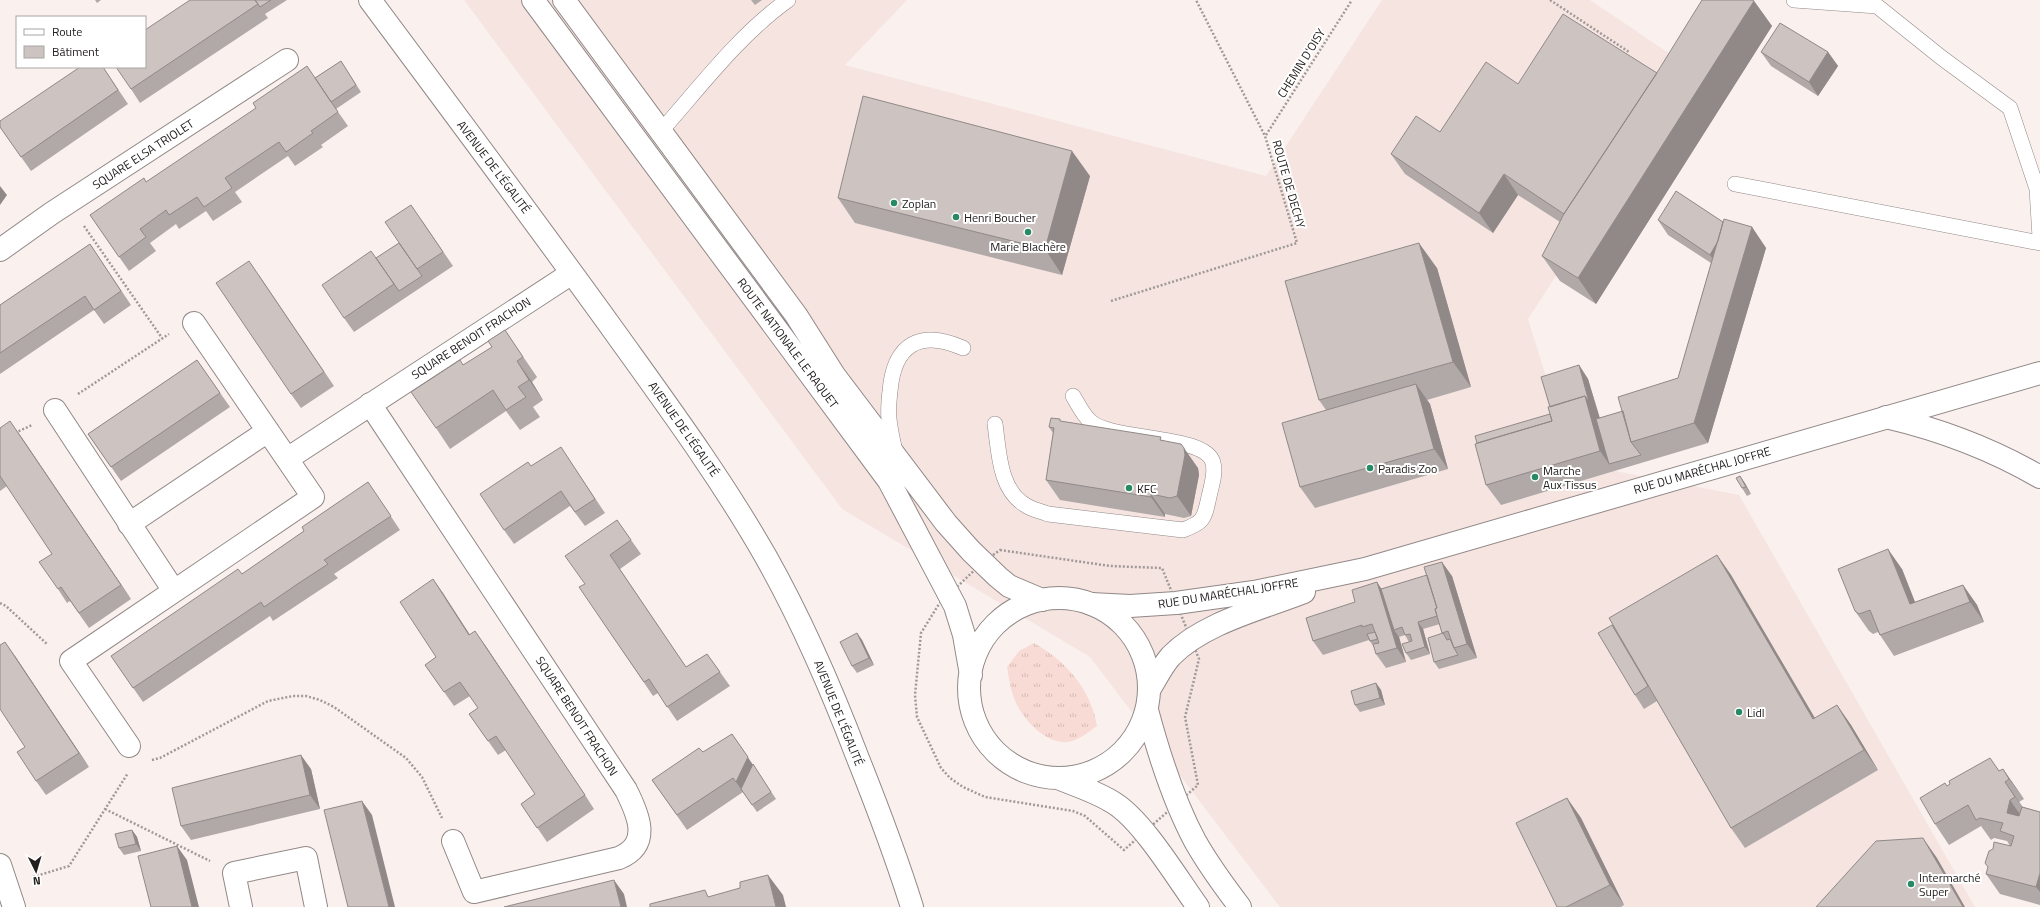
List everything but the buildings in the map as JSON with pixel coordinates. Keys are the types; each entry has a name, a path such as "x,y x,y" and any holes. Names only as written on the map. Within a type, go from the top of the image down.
{"street":[{"name":"AVENUE DE L'ÉGALITÉ","path":"370,0 572,273 716,476 767,559 822,669 886,830 912,907"},
{"name":"ROUTE NATIONALE LE RAQUET","path":"533,0 881,469 950,594 964,635 971,675"},
{"name":"ROUTE NATIONALE LE RAQUET","path":"564,0 796,315 834,375 946,523 982,563 1009,586 1042,600"},
{"name":"SQUARE ELSA TRIOLET","path":"0,250 67,203 287,60"},
{"name":"SQUARE BENOIT FRACHON","path":"287,459 572,273"},
{"path":"133,752 71,661 313,497 194,323"},
{"name":"RUE DU MARÉCHAL JOFFRE","path":"1091,604 1130,606 1176,603 1254,592 1365,569 2040,373"},
{"name":"SQUARE BENOIT FRACHON","path":"370,404 626,790 638,817 640,828 636,844 627,854 619,858 474,892 453,842"},
{"path":"55,410 174,591"},
{"path":"1886,417 1924,426 1955,436 2002,456 2040,477"},
{"path":"129,524 268,431"},
{"name":"RUE DU MARÉCHAL JOFFRE","path":"1057,778 1087,773 1105,765 1128,746 1134,737 1148,700 1171,657 1191,639 1218,625 1365,569"},
{"path":"1198,907 1143,832 1114,803 1057,778 1037,775 1018,768 1001,756 988,742 974,715 970,696 971,675 980,646 998,623 1018,608 1042,600 1072,599 1091,604 1117,619 1136,642 1145,660 1148,700 1162,764 1177,803 1195,841 1240,907"},
{"path":"241,907 234,873 306,858 316,907"},
{"path":"4,875 14,907"}],"lane":[{"path":"661,131 738,44 765,18 788,0"},
{"path":"1794,0 1877,6 1942,58 2010,108 2037,190 2040,237"},
{"path":"1735,184 2040,243"},
{"path":"897,459 889,418 893,368 896,360 908,346 928,339 948,341 963,348"},
{"path":"995,424 1000,461 1007,485 1015,497 1027,506 1048,514 1183,530 1198,525 1206,513 1214,473 1213,462 1210,455 1192,446 1114,431 1090,422 1073,396"}],"path":[{"name":"ROUTE DE DECHY","path":"1111,301 1297,243 1265,136 1196,0"},
{"name":"CHEMIN D'OISY","path":"1265,136 1352,0"},
{"path":"1550,0 1629,52"},
{"path":"67,203 162,338"},
{"path":"10,437 55,410 162,338 194,323"},
{"path":"1000,550 1110,566 1162,568 1199,659 1185,717 1198,785 1124,850 1085,816 1073,811 985,796 963,787 950,778 941,768 917,717 915,695 921,633 939,604 982,563 1000,550"},
{"path":"0,603 6,606 48,646 71,661"},
{"path":"4,875 69,866 105,809 133,752 144,760 160,758 268,701 293,696 320,700 334,707 414,765 422,777 453,842"},
{"path":"105,809 234,873"}],"shaded area":[{"path":"464,0 907,0 845,65 1266,176 1382,0 1590,0 1691,68 1528,319 1562,428 1599,416 1615,471 1739,495 1975,907 1280,907 1090,657 842,509"}],"green space":[{"path":"1034,643 1046,650 1066,667 1083,688 1089,700 1097,726 1076,740 1061,742 1047,737 1034,728 1016,703 1011,690 1007,667 1019,651"}],"place":[{"name":"Zoplan","path":"894,203"},
{"name":"Henri Boucher","path":"956,217"},
{"name":"Marie Blachère","path":"1028,232"},
{"name":"Paradis Zoo","path":"1370,468"},
{"name":"Marche Aux Tissus","path":"1535,477"},
{"name":"KFC","path":"1129,488"},
{"name":"Lidl","path":"1739,712"},
{"name":"Intermarché Super","path":"1911,884"}]}
